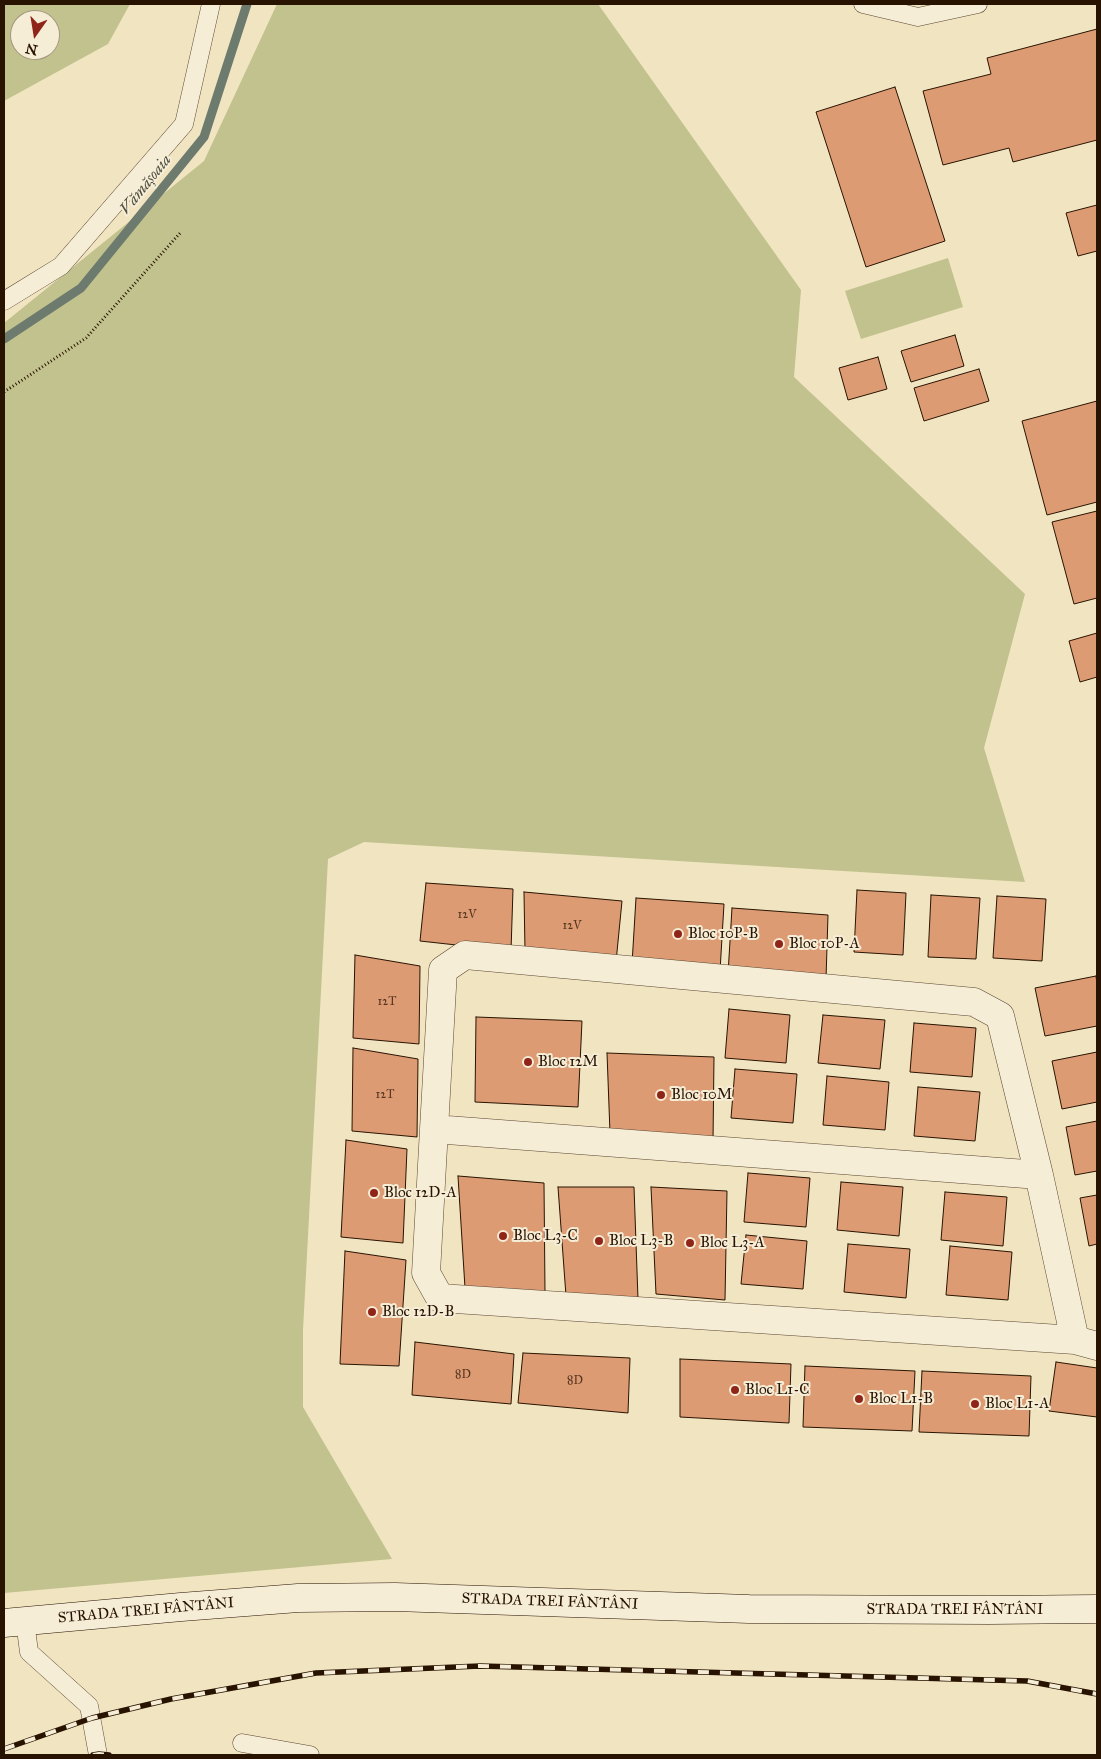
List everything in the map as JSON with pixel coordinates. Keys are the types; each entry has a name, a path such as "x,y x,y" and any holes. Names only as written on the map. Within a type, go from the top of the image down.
{"street":[{"path":"465,955 974,1002 1000,1016 1039,1175 1086,1343 440,1298 426,1273 434,1129 443,970 465,955"},
{"path":"434,1129 1039,1175"},
{"name":"STRADA TREI FÂNTÂNI","path":"14,1622 298,1598 394,1597 749,1609 1097,1609"}],"lane":[{"path":"4,301 61,266 184,124 211,4"},
{"path":"863,4 918,18 978,4"},
{"path":"14,1622 29,1652 89,1706 98,1755"},
{"path":"242,1743 310,1755"}],"path":[{"path":"4,392 86,338 181,232"}],"green space":[{"path":"4,4 130,4 108,44 4,101"},
{"path":"277,4 598,4 801,290 794,377 1025,594 984,748 1025,882 364,842 328,859 303,1330 303,1407 392,1559 4,1593 4,323 204,161"},
{"path":"948,258 963,307 861,339 845,291"}],"building":[{"path":"1097,29 1097,140 1013,162 1009,148 943,165 923,91 991,74 987,58"},
{"path":"895,87 945,241 866,267 816,112"},
{"path":"1097,205 1097,251 1078,256 1066,213"},
{"path":"955,335 964,366 911,382 901,351"},
{"path":"878,357 887,389 848,400 839,368"},
{"path":"979,369 989,401 924,421 914,388"},
{"path":"1097,401 1097,502 1047,515 1022,421"},
{"path":"1097,511 1097,598 1074,604 1052,522"},
{"path":"1097,633 1097,677 1080,682 1069,641"},
{"path":"426,883 513,889 511,951 420,941"},
{"path":"857,890 906,893 903,955 854,952"},
{"path":"524,892 622,901 616,962 525,951"},
{"path":"931,895 980,898 976,959 928,957"},
{"path":"997,896 1046,899 1042,961 993,958"},
{"name":"Bloc 10P-B","path":"636,898 724,904 720,971 632,964"},
{"name":"Bloc 10P-A","path":"732,908 828,915 826,979 728,974"},
{"path":"355,955 420,966 419,1044 353,1038"},
{"path":"1096,976 1097,1026 1045,1036 1035,988"},
{"path":"729,1009 790,1015 786,1063 725,1058"},
{"path":"823,1015 885,1020 880,1069 818,1063"},
{"name":"Bloc 12M","path":"476,1017 582,1021 578,1107 475,1102"},
{"path":"914,1023 976,1028 972,1077 910,1072"},
{"path":"353,1048 418,1059 417,1137 352,1131"},
{"path":"1097,1052 1097,1102 1062,1109 1052,1061"},
{"name":"Bloc 10M","path":"607,1053 714,1057 713,1141 610,1133"},
{"path":"735,1069 797,1074 793,1123 731,1118"},
{"path":"827,1076 889,1082 885,1130 823,1125"},
{"path":"918,1087 980,1092 975,1141 914,1136"},
{"path":"1097,1121 1097,1171 1075,1175 1066,1127"},
{"name":"Bloc 12D-A","path":"346,1140 407,1149 403,1243 341,1237"},
{"path":"748,1173 810,1178 806,1227 744,1222"},
{"name":"Bloc L3-C","path":"458,1176 544,1183 545,1293 465,1288"},
{"path":"841,1182 903,1187 899,1236 837,1230"},
{"name":"Bloc L3-B","path":"558,1187 634,1187 638,1299 566,1296"},
{"name":"Bloc L3-A","path":"651,1187 727,1191 725,1300 656,1294"},
{"path":"945,1192 1007,1197 1003,1246 941,1240"},
{"path":"1097,1195 1097,1244 1089,1246 1080,1198"},
{"path":"746,1235 807,1241 803,1289 741,1284"},
{"path":"848,1244 910,1249 906,1298 844,1292"},
{"path":"950,1246 1012,1252 1008,1300 946,1295"},
{"name":"Bloc 12D-B","path":"345,1251 406,1260 399,1366 340,1364"},
{"path":"415,1342 514,1354 511,1404 412,1395"},
{"path":"523,1353 630,1358 628,1413 518,1403"},
{"name":"Bloc L1-C","path":"680,1359 791,1364 789,1423 680,1417"},
{"path":"1056,1362 1097,1368 1097,1417 1049,1411"},
{"name":"Bloc L1-B","path":"805,1366 915,1371 912,1431 803,1427"},
{"name":"Bloc L1-A","path":"922,1371 1031,1376 1029,1436 919,1432"}],"waterway":[{"name":"Vămășoaia","path":"4,339 81,288 204,137 247,4"}],"railway":[{"path":"4,1749 92,1718 171,1699 316,1673 480,1666 1027,1681 1097,1694"},
{"path":"93,1755 109,1755"}],"place":[{"name":"Bloc 10P-B","path":"678,934"},
{"name":"Bloc 10P-A","path":"779,944"},
{"name":"Bloc 12M","path":"528,1062"},
{"name":"Bloc 10M","path":"661,1095"},
{"name":"Bloc 12D-A","path":"374,1193"},
{"name":"Bloc L3-C","path":"503,1236"},
{"name":"Bloc L3-B","path":"599,1241"},
{"name":"Bloc L3-A","path":"690,1243"},
{"name":"Bloc 12D-B","path":"372,1312"},
{"name":"Bloc L1-C","path":"735,1390"},
{"name":"Bloc L1-B","path":"859,1399"},
{"name":"Bloc L1-A","path":"975,1404"}]}
